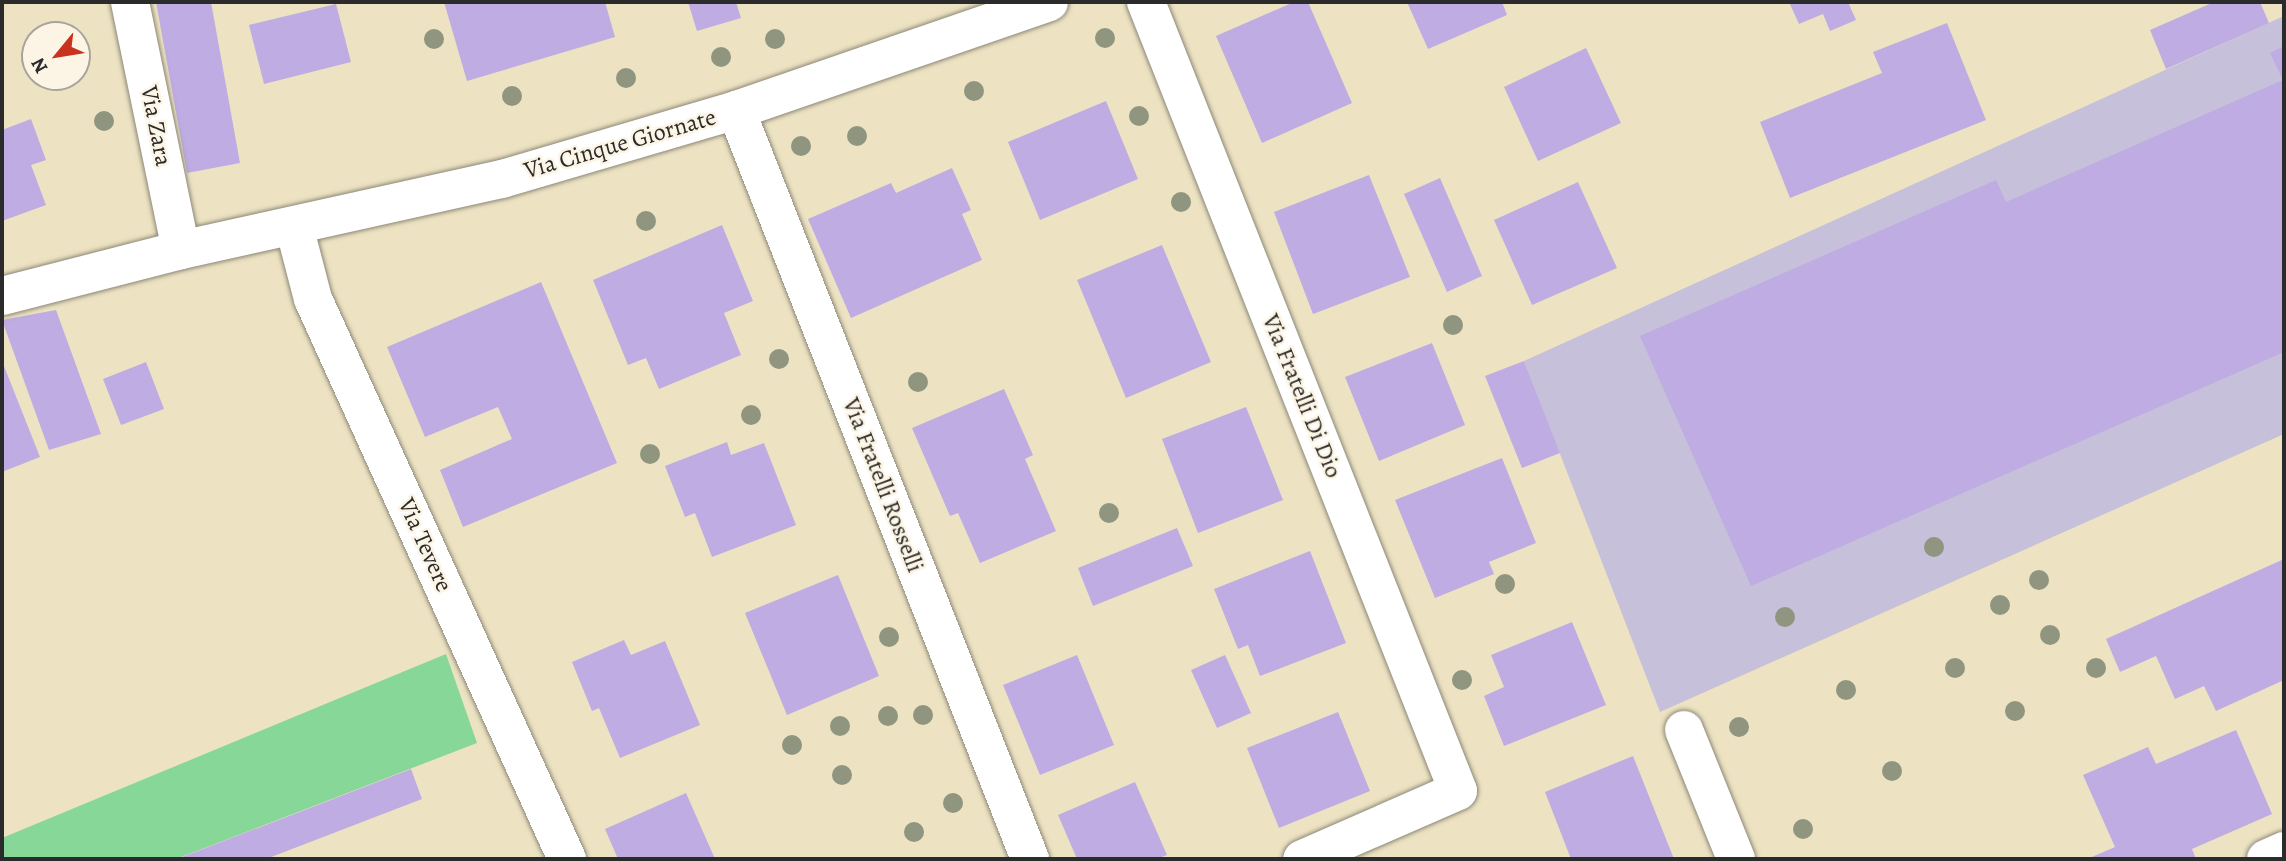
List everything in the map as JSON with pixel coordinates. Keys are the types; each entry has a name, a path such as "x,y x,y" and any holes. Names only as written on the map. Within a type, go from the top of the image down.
{"street":[{"name":"Via Zara","path":"131,2 181,250"},
{"name":"Via Cinque Giornate","path":"2,296 181,250 502,179 736,110 1049,2"},
{"name":"Via Fratelli Di Dio","path":"1146,2 1458,791 1302,859"},
{"name":"Via Fratelli Rosselli","path":"736,110 1030,859"},
{"name":"Via Tevere","path":"293,226 313,299 567,859"},
{"path":"1684,730 1736,859"},
{"path":"2266,859 2284,851"}],"shaded area":[{"path":"2284,16 2284,434 1660,712 1524,361"}],"green space":[{"path":"446,654 477,743 176,859 2,859 2,838"}],"building":[{"path":"156,2 211,2 240,163 187,173"},
{"path":"444,2 605,2 615,37 467,81"},
{"path":"688,2 736,2 741,18 697,31"},
{"path":"1294,2 1308,2 1352,103 1262,143 1216,36"},
{"path":"1407,2 1502,2 1507,15 1428,49"},
{"path":"1789,2 1848,2 1856,20 1830,31 1823,14 1799,24"},
{"path":"2214,2 2260,2 2269,23 2166,69 2150,30"},
{"path":"336,4 351,62 264,84 249,25"},
{"path":"1947,23 1986,120 1790,198 1760,122 1882,73 1873,52"},
{"path":"2284,46 2284,352 1751,586 1640,336 1996,180 2006,202 2283,80 2270,53"},
{"path":"1586,48 1621,123 1538,161 1504,87"},
{"path":"1106,101 1138,179 1040,220 1008,142"},
{"path":"31,119 46,160 31,165 46,205 2,221 2,130"},
{"path":"952,168 971,210 962,214 982,260 851,318 808,219 891,183 896,193"},
{"path":"1369,175 1410,277 1313,314 1274,212"},
{"path":"1440,178 1482,276 1447,292 1404,194"},
{"path":"1578,182 1617,268 1532,305 1494,220"},
{"path":"722,225 753,301 724,313 741,355 659,389 646,358 628,365 593,280"},
{"path":"1162,245 1211,362 1126,398 1077,280"},
{"path":"541,282 617,463 463,527 440,470 512,439 498,407 425,437 387,347"},
{"path":"56,310 101,434 49,450 2,320"},
{"path":"1432,343 1465,425 1379,461 1345,377"},
{"path":"2,361 40,457 2,472"},
{"path":"1524,361 1560,453 1522,468 1485,376"},
{"path":"146,362 164,409 121,425 103,379"},
{"path":"1004,389 1033,455 1025,459 1056,531 980,563 958,513 950,516 912,428"},
{"path":"1246,407 1283,500 1198,533 1162,439"},
{"path":"727,442 731,455 764,443 796,525 712,557 695,513 685,517 665,466"},
{"path":"1502,458 1536,543 1489,562 1494,574 1435,598 1395,500"},
{"path":"1177,528 1193,566 1093,606 1078,568"},
{"path":"1310,551 1346,643 1260,676 1248,645 1238,649 1214,589"},
{"path":"2284,559 2284,680 2216,711 2204,686 2175,699 2156,656 2120,672 2106,639"},
{"path":"838,575 879,676 787,715 745,613"},
{"path":"1572,622 1606,705 1504,746 1484,696 1504,687 1491,655"},
{"path":"624,640 631,655 665,641 700,725 620,758 599,708 592,711 572,662"},
{"path":"1077,655 1114,745 1040,775 1003,685"},
{"path":"1225,655 1251,713 1217,728 1191,670"},
{"path":"1338,712 1370,791 1279,828 1247,748"},
{"path":"2236,730 2272,814 2192,849 2196,859 2087,859 2115,847 2083,775 2148,747 2156,764"},
{"path":"1633,756 1674,859 1571,859 1545,792"},
{"path":"411,769 422,799 266,859 177,859"},
{"path":"1135,782 1167,855 1156,859 1077,859 1058,815"},
{"path":"686,793 715,859 618,859 605,829"}]}
